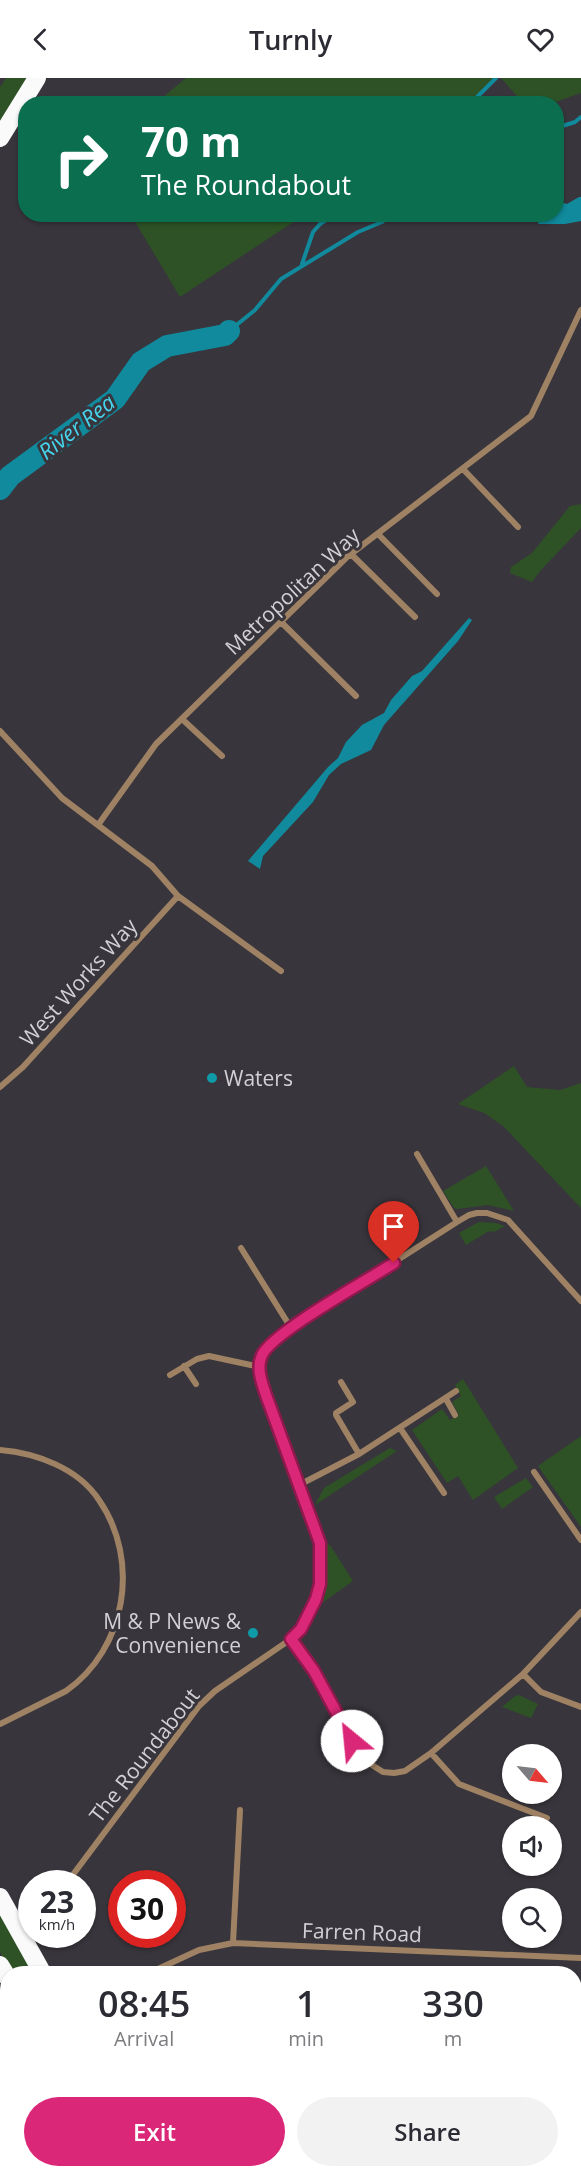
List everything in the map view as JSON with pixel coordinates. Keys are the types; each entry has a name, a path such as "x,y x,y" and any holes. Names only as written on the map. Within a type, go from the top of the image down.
{"highway":[{"path":"26,96 37,78"},
{"path":"0,138 18,109"},
{"path":"0,1897 18,1918"},
{"path":"18,1942 16,1946 26,1966"},
{"path":"34,1948 40,1966"}],"street":[{"name":"Metropolitan Way","path":"98,825 156,744 351,554 531,416 581,310"},
{"path":"463,469 518,527"},
{"path":"378,534 436,594"},
{"path":"351,554 415,618"},
{"path":"281,622 356,696"},
{"path":"182,719 222,756"},
{"path":"0,731 62,798 152,866 178,896 281,971"},
{"name":"West Works Way","path":"0,1087 23,1067 178,896"},
{"path":"417,1154 456,1222"},
{"path":"171,1375 197,1359 209,1356 260,1367 262,1356 271,1343 291,1328 469,1215 487,1213 508,1220 581,1301"},
{"path":"241,1248 291,1328"},
{"path":"184,1366 196,1384"},
{"name":"The Roundabout","path":"76,1870 199,1706 215,1691 291,1639 301,1629 316,1599 320,1584 320,1543 260,1378 260,1367"},
{"path":"341,1382 353,1402 336,1415 359,1454"},
{"path":"299,1485 359,1454 456,1391"},
{"path":"446,1399 455,1415"},
{"path":"400,1428 444,1493"},
{"path":"0,1450 29,1454 44,1459 88,1487 99,1499 116,1534 123,1564 123,1583 112,1637 94,1665 66,1691 0,1724"},
{"path":"534,1472 581,1540"},
{"path":"291,1639 314,1671 361,1758 383,1772 394,1773 405,1770 431,1753 523,1674 581,1612"},
{"path":"523,1674 541,1692 581,1707"},
{"path":"431,1753 459,1784 542,1816"},
{"path":"233,1943 240,1810"},
{"name":"Farren Road","path":"164,1966 199,1950 233,1943 581,1958"}],"green space":[{"path":"6,78 31,78 20,96 18,96 0,130 0,87"},
{"path":"186,78 497,78 475,96 164,96"},
{"path":"501,78 581,78 581,93 564,99 564,96 517,96"},
{"path":"135,222 293,222 180,297"},
{"path":"581,504 581,528 532,582 510,573 511,567 532,553 570,506"},
{"path":"514,1066 527,1087 560,1090 581,1083 581,1208 503,1126 484,1113 458,1104"},
{"path":"486,1166 514,1211 488,1205 457,1209 443,1191"},
{"path":"479,1222 505,1226 494,1232 489,1231 466,1245 459,1233"},
{"path":"463,1379 518,1468 473,1500 458,1476 447,1483 412,1430 442,1409 450,1420 459,1415 452,1402 461,1396 455,1385"},
{"path":"581,1436 581,1527 538,1466"},
{"path":"390,1448 397,1451 315,1505 324,1488"},
{"path":"526,1478 533,1487 502,1509 494,1497"},
{"path":"327,1544 330,1545 353,1581 322,1603"},
{"path":"519,1695 538,1704 531,1718 502,1707"},
{"path":"0,1914 29,1966 8,1966 0,1952"}],"water":[{"path":"581,197 581,221 565,224 538,224 539,222 564,222 564,203 567,204"},
{"path":"469,618 472,620 458,641 384,725 371,750 341,764 329,775 313,802 263,856 260,869 248,861 338,758 346,742 362,725 384,713 391,700 412,676 422,671"}],"waterway":[{"path":"478,96 496,78"},
{"name":"River Rea","path":"564,125 581,117"},
{"path":"302,264 313,232 323,222"},
{"name":"River Rea","path":"229,331 255,310 281,279 358,232 382,222"},
{"name":"River Rea","path":"0,489 10,476 115,399 141,362 167,346 225,335 229,331"}],"place":[{"name":"Waters","path":"212,1078"},
{"name":"M & P News & Convenience","path":"253,1633"}],"route":[{"path":"352,1741 314,1671 291,1639 301,1629 316,1599 320,1584 320,1543 260,1378 260,1367 262,1356 271,1343 394,1263"}]}
